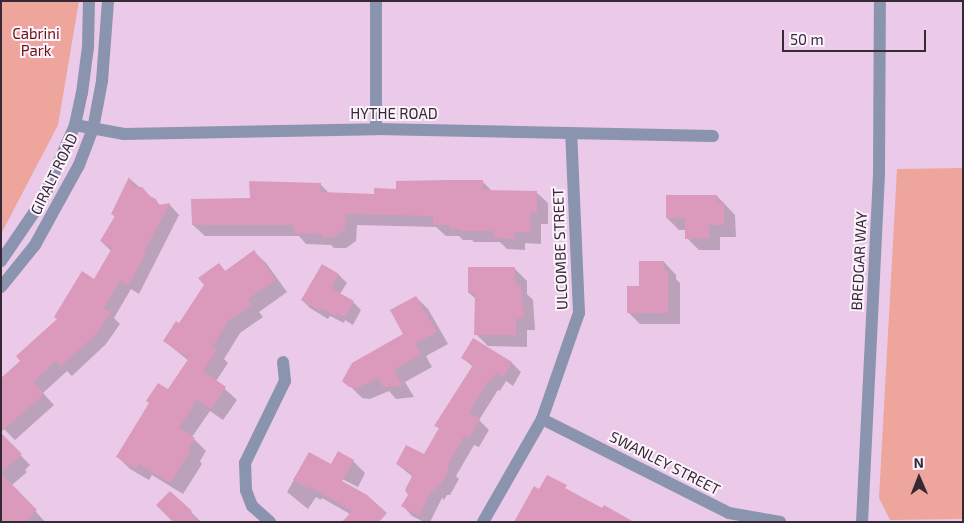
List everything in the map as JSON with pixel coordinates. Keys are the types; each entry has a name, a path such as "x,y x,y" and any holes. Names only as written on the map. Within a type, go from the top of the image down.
{"street":[{"name":"GIRALT ROAD","path":"1,261 42,201 75,125 82,93 88,47 89,1"},
{"name":"GIRALT ROAD","path":"1,287 13,275 40,237 80,164 93,128 102,81 108,1"},
{"path":"376,1 376,129"},
{"name":"BREDGAR WAY","path":"862,522 879,173 880,1"},
{"name":"HYTHE ROAD","path":"75,125 124,134 376,129 714,136"},
{"name":"ULCOMBE STREET","path":"483,522 542,418 579,313 571,133"},
{"path":"270,522 252,506 246,490 246,463 285,381 283,362"},
{"name":"SWANLEY STREET","path":"542,418 729,513 780,522"}],"green space":[{"name":"Cabrini Park","path":"1,1 79,1 58,125 1,234"},
{"path":"963,168 963,519 890,520 879,498 897,169"}],"building":[{"path":"129,177 134,187 142,187 150,196 156,199 159,205 170,203 144,252 146,253 128,285 120,280 104,308 111,313 96,334 61,366 56,361 33,382 44,394 1,432 1,378 20,361 16,356 57,319 54,317 82,271 94,279 112,248 100,241 115,216 111,214"},
{"path":"483,180 483,190 537,191 537,213 530,213 530,233 514,232 514,239 494,238 494,231 461,231 461,229 450,229 450,225 433,225 433,216 346,214 345,229 334,237 322,237 322,234 294,233 294,225 192,225 191,199 250,198 249,181 321,183 321,192 374,194 374,188 396,189 396,181"},
{"path":"666,195 717,195 717,202 724,202 724,225 709,225 709,238 685,239 685,218 666,218"},
{"path":"254,250 276,280 248,299 252,305 228,321 212,347 217,350 203,371 226,387 211,409 197,400 179,428 195,438 189,448 190,451 170,483 139,464 136,469 116,457 149,403 146,401 158,383 168,389 189,358 163,341 176,321 179,323 204,285 198,278 219,263 225,271"},
{"path":"639,261 664,261 664,270 668,270 668,313 627,313 627,286 639,286"},
{"path":"322,264 339,274 331,288 354,301 345,317 337,313 335,316 322,308 320,311 301,300"},
{"path":"468,267 515,267 515,284 521,286 524,318 516,319 516,335 474,335 475,293 468,293"},
{"path":"416,296 437,332 415,344 421,354 394,370 403,386 383,387 379,378 357,388 349,387 342,381 352,363 403,334 390,310"},
{"path":"473,338 512,362 503,377 496,373 491,381 488,381 469,413 480,419 469,439 464,436 447,467 450,468 440,485 438,485 434,492 432,490 419,516 401,506 408,495 405,490 413,474 396,464 406,445 424,454 439,428 434,426 473,365 461,358"},
{"path":"1,433 22,454 1,473"},
{"path":"338,451 354,460 342,481 367,495 387,513 379,522 342,522 352,511 310,487 309,489 293,480 309,452 331,464"},
{"path":"1,473 37,510 25,522 1,522"},
{"path":"547,475 567,485 565,488 602,508 604,505 634,522 514,522 534,486 539,489"},
{"path":"170,491 192,511 190,513 199,522 173,522 156,505"}]}
